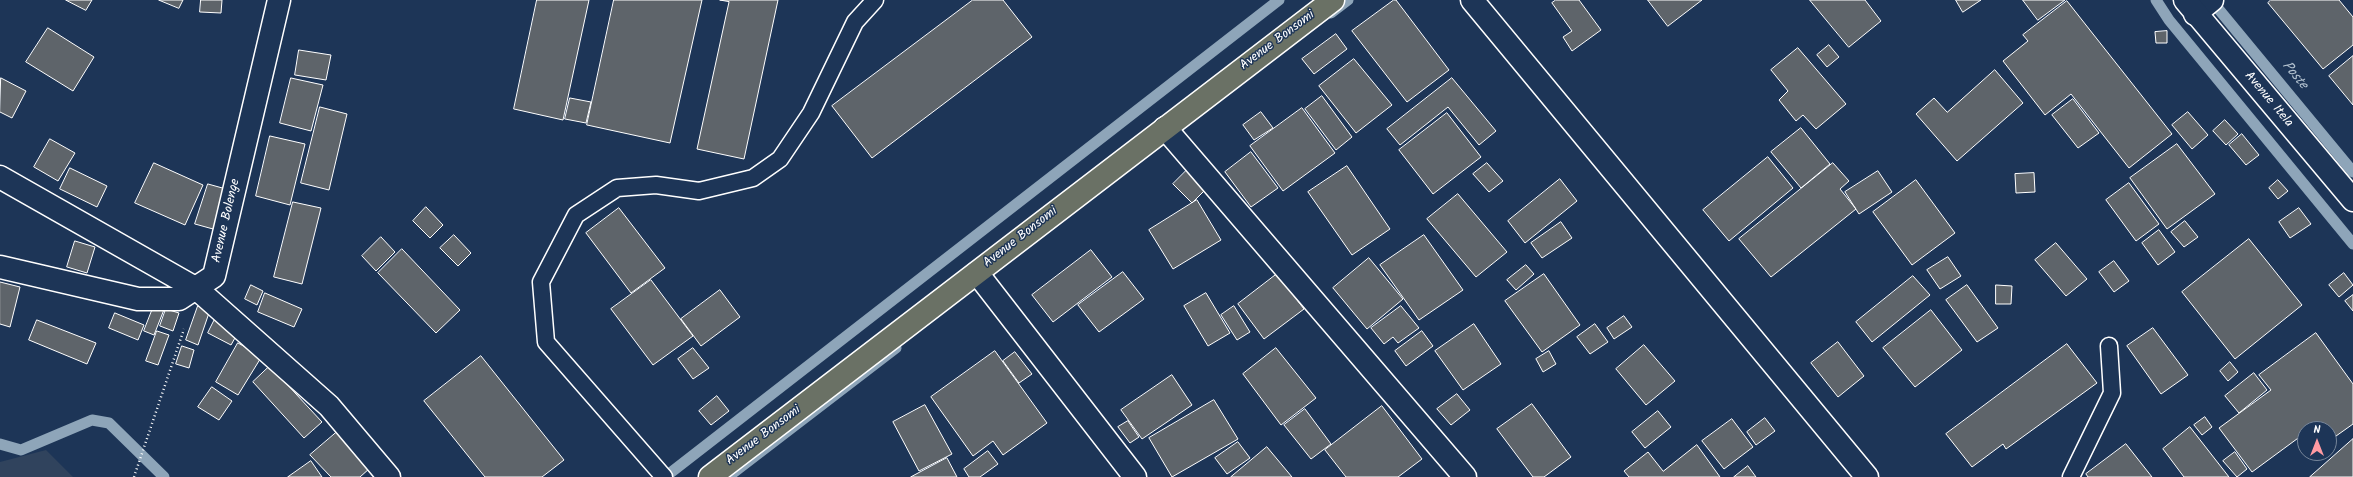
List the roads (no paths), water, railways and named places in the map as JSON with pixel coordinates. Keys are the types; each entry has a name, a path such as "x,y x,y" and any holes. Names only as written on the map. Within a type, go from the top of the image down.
{"main road":[{"name":"Avenue Bonsomi","path":"710,477 1333,0"}],"street":[{"path":"1472,0 1867,477"},
{"path":"2190,7 2212,0"},
{"name":"Avenue Bolenge","path":"0,267 138,299 179,299 197,289 214,276 274,2"},
{"name":"Avenue Itela","path":"2190,7 2353,200"},
{"path":"1164,128 1465,477"},
{"path":"0,177 197,289 329,406 389,477"},
{"path":"978,272 1135,477"}],"lane":[{"path":"664,477 546,342 541,282 576,215 617,188 656,185 699,191 754,178 780,159 811,113 855,22 876,0"},
{"path":"2071,477 2112,393 2109,346"}],"waterway":[{"path":"665,477 1279,0"},
{"path":"1331,13 1348,0"},
{"path":"2156,0 2169,20 2353,244"},
{"name":"Poste","path":"2211,0 2353,172"},
{"path":"729,476 896,348"},
{"path":"0,444 21,450 92,420 109,423 164,477"}]}
